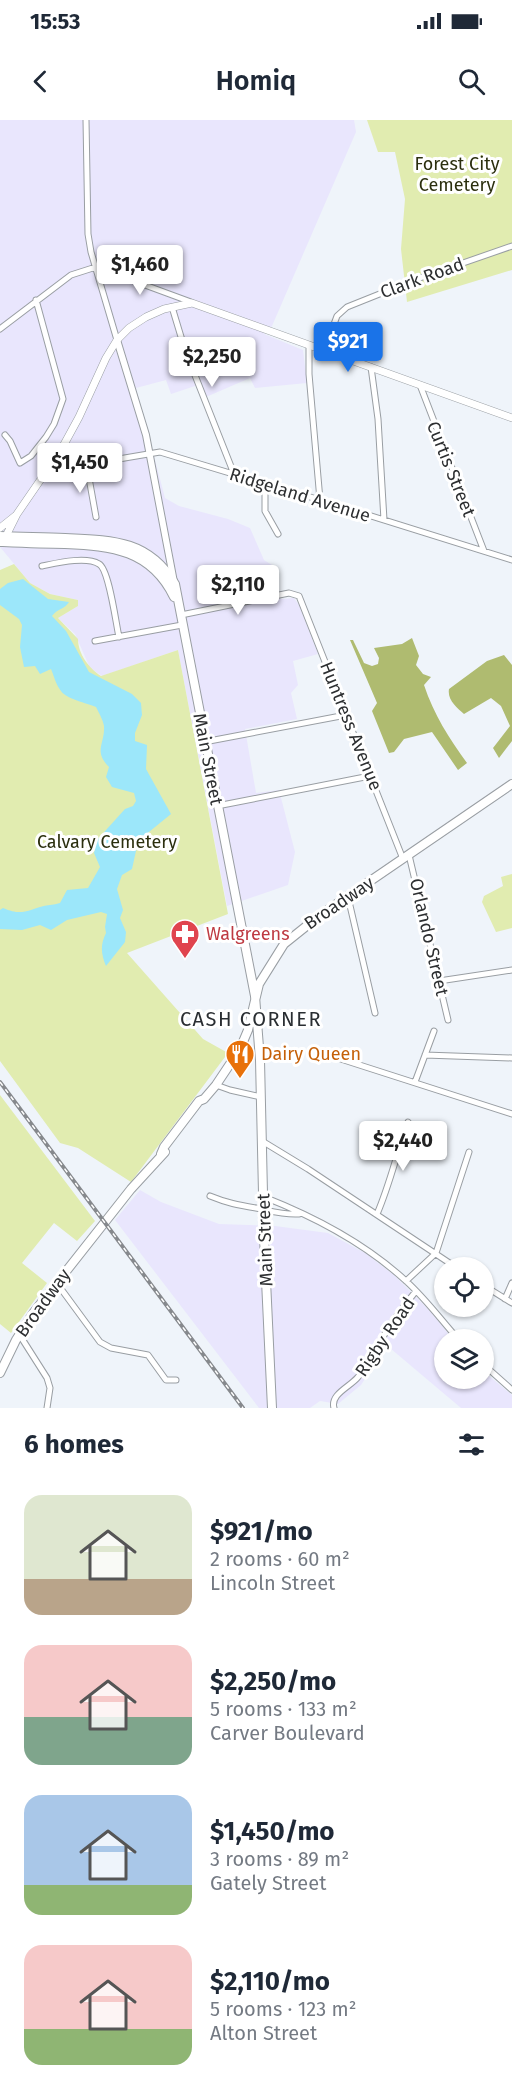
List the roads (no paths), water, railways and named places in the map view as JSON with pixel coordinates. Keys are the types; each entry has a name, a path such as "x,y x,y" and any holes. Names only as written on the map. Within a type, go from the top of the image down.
{"main road":[{"path":"2,539 61,450 117,340 129,328 146,317 172,307 192,303 512,418"},
{"path":"0,528 17,514"},
{"path":"2,539 101,539 122,542 134,546 157,561 175,584"},
{"path":"2,539 92,546 123,551 139,558 157,572 172,592 181,616"},
{"name":"Main Street","path":"175,584 255,996 260,1046 272,1408"},
{"name":"Broadway","path":"0,1373 19,1334 56,1282 161,1154 199,1101 204,1099 216,1084 244,1040 255,996 266,971 284,944 319,916 512,784"}],"street":[{"name":"Main Street","path":"86,120 88,234 138,406 175,584"},
{"name":"Clark Road","path":"324,351 337,316 347,307 512,246"},
{"path":"0,329 71,275 96,267 192,303"},
{"path":"5,435 20,463 31,456 46,437 59,414 63,399 36,300"},
{"path":"172,307 185,350 234,474"},
{"path":"309,345 309,374 320,500"},
{"path":"370,368 378,419 384,520"},
{"name":"Curtis Street","path":"420,385 484,551"},
{"name":"Ridgeland Avenue","path":"96,518 87,467 160,452 512,560"},
{"path":"265,484 265,511 278,534"},
{"path":"42,566 76,561 97,562 102,566 119,637"},
{"name":"Huntress Avenue","path":"181,616 289,593 297,595 302,600 370,776 406,857"},
{"path":"94,641 119,637 181,616"},
{"path":"204,742 346,715"},
{"path":"217,806 370,776"},
{"name":"Orlando Street","path":"406,857 448,1020"},
{"path":"348,897 375,1013"},
{"path":"439,981 512,970"},
{"path":"415,1082 434,1031"},
{"path":"319,1052 512,1114"},
{"path":"425,1055 512,1058"},
{"path":"216,1084 243,1094 261,1097"},
{"path":"377,1214 408,1122"},
{"path":"262,1141 442,1257"},
{"path":"406,1281 436,1253 469,1152"},
{"path":"210,1196 227,1204 283,1215 300,1214"},
{"path":"264,1197 351,1240 376,1256 406,1281 449,1329"},
{"path":"56,1282 100,1342 111,1348 148,1355 166,1380 176,1380"},
{"path":"506,1299 512,1282"},
{"name":"Rigby Road","path":"334,1408 333,1399 362,1374 384,1334 416,1291"},
{"path":"494,1292 512,1303"},
{"path":"19,1334 47,1378 50,1388 47,1408"},
{"path":"494,1374 512,1390"}],"water":[{"path":"23,579 48,599 69,602 52,616 66,631 89,672 132,694 141,703 142,715 135,733 135,741 147,745 146,769 171,814 144,836 136,851 132,869 122,875 117,889 123,910 120,918 126,932 125,942 106,966 102,950 107,914 101,912 67,920 51,930 40,925 22,930 0,929 0,910 3,908 18,912 60,903 67,890 88,888 100,867 94,853 97,840 125,809 133,806 136,801 134,793 112,787 106,777 109,767 101,752 104,726 96,707 64,694 51,669 40,674 35,666 24,667 20,647 22,625 19,619 0,605 0,589 8,583"}],"railway":[{"path":"0,1082 243,1408"}],"place":[{"name":"Walgreens","path":"185,960"},
{"name":"Dairy Queen","path":"240,1080"}],"district":[{"name":"CASH CORNER","path":"251,1019"}],"park label":[{"name":"Forest City Cemetery","path":"457,174"},
{"name":"Calvary Cemetery","path":"107,842"}]}
